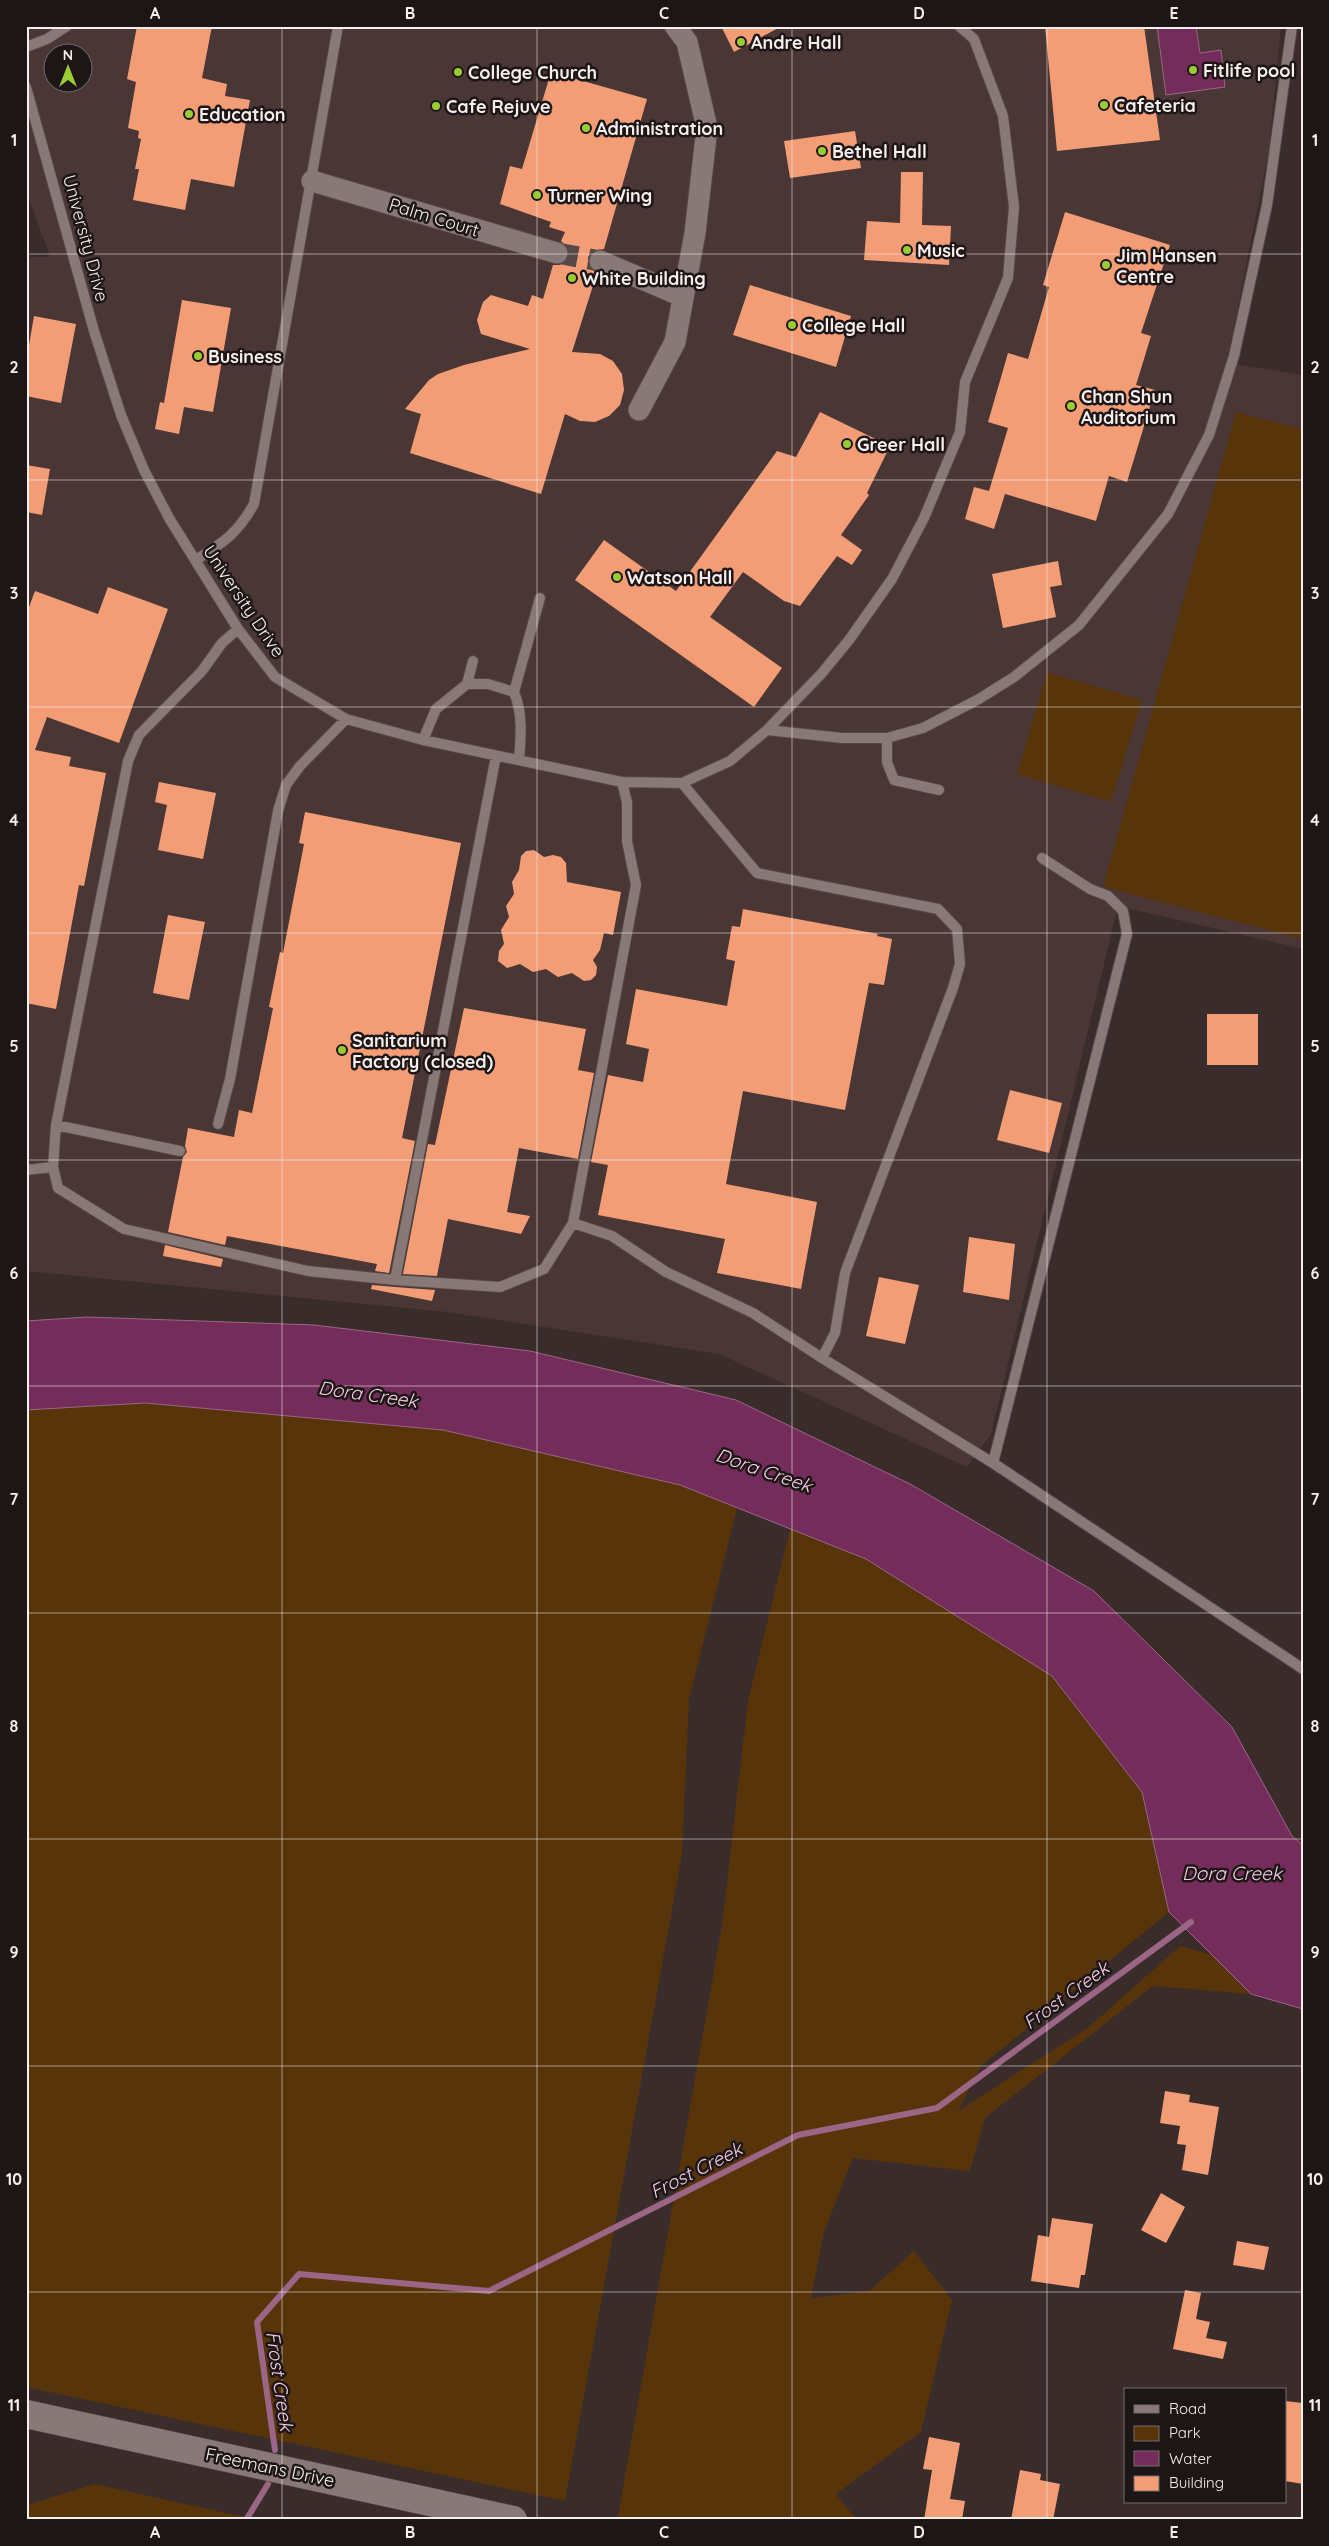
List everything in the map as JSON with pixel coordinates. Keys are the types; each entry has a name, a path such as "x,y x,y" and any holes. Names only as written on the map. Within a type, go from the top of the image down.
{"main road":[{"name":"Freemans Drive","path":"26,2414 513,2520"}],"street":[{"path":"639,410 675,342 694,234 708,128 687,42 676,26"},
{"name":"Palm Court","path":"312,180 557,253"},
{"path":"600,261 682,296"}],"lane":[{"path":"26,47 47,39 67,26"},
{"path":"196,560 226,541 236,531 254,504 338,26"},
{"name":"University Drive","path":"26,87 94,331 121,415 144,470 169,518 238,629 275,677 346,719 423,740 622,782 682,783 730,761 767,730 822,673 850,640 892,579 924,518 960,432 965,382 1008,278 1014,207 1004,116 974,39 959,26"},
{"path":"767,730 842,738 887,738 922,728 979,699 1022,672 1079,626 1168,514 1209,435 1234,356 1267,205 1292,26"},
{"path":"519,760 521,730 518,703 514,692 540,598"},
{"path":"238,629 222,643 202,671 139,735 128,761 56,1125 54,1167 58,1188 124,1229 308,1271 395,1280 438,1281 500,1287 544,1270 573,1223 636,885 627,841 627,802 622,782"},
{"path":"423,740 436,709 467,684 472,661"},
{"path":"467,684 488,684 514,692"},
{"path":"218,1124 230,1079 278,811 286,785 300,766 346,719"},
{"path":"887,738 887,762 894,780 939,790"},
{"path":"395,1280 496,756"},
{"path":"682,783 757,873 938,909 956,928 960,964 953,988 845,1273 835,1334 822,1358"},
{"path":"993,1463 1126,934 1123,911 1108,896 1090,889 1042,858"},
{"path":"56,1125 180,1151"},
{"path":"26,1170 54,1167"},
{"path":"573,1223 612,1236 666,1272 753,1313 822,1358 993,1463 1303,1670"}],"shaded area":[{"path":"26,26 1281,26 1269,150 1227,363 1303,375 1303,949 1118,906 991,1434 967,1467 719,1354 447,1312 26,1271 26,257 50,257 26,190"}],"green space":[{"path":"1236,412 1303,429 1303,939 1103,887"},
{"path":"1047,672 1142,700 1111,802 1017,774"},
{"path":"145,1403 443,1430 680,1485 737,1508 689,1699 682,1855 565,2501 26,2387 26,1410"},
{"path":"790,1529 866,1559 1052,1676 1142,1792 1169,1912 981,2066 958,2111 1089,2027 1180,1946 1213,1955 1251,1994 1153,1986 985,2118 970,2171 853,2158 824,2232 811,2298 869,2291 914,2251 952,2300 921,2432 836,2494 857,2520 637,2520 618,2516 722,1925 748,1701"},
{"path":"95,2484 258,2520 26,2520 26,2505"}],"water":[{"name":"Fitlife pool","path":"1157,26 1196,26 1200,53 1221,50 1225,87 1166,95"},
{"name":"Dora Creek","path":"87,1317 314,1325 530,1351 736,1400 912,1485 1094,1591 1232,1727 1292,1836 1303,1845 1303,2009 1251,1994 1169,1912 1142,1792 1052,1676 866,1559 680,1485 443,1430 145,1403 26,1410 26,1321"}],"building":[{"name":"Education","path":"137,26 212,26 202,78 227,84 225,96 250,100 234,187 191,179 185,210 133,200 139,169 135,169 141,139 138,138 139,131 128,128 136,82 127,79"},
{"name":"Andre Hall","path":"721,26 782,26 734,52"},
{"name":"Cafeteria","path":"1045,26 1144,26 1160,140 1057,151"},
{"path":"551,72 647,99 604,249 593,251 588,257 590,268 597,273 572,352 600,354 613,361 622,374 624,390 620,405 609,416 595,422 580,421 565,414 541,494 410,453 421,414 405,409 429,380 438,374 464,365 530,349 481,334 477,320 483,302 491,295 528,306 532,295 543,299 553,265 560,265 569,257 569,250 561,241 565,232 549,227 551,222 500,204 510,166 522,169"},
{"name":"Bethel Hall","path":"855,131 861,168 790,178 784,141"},
{"name":"Music","path":"901,172 923,172 922,225 951,226 949,265 864,260 867,221 900,223"},
{"name":"Chan Shun Auditorium","path":"1065,212 1170,245 1141,333 1151,336 1136,385 1155,390 1127,482 1109,476 1096,521 1005,494 994,529 965,519 974,487 989,491 1008,428 988,422 1008,353 1028,359 1049,287 1043,285"},
{"name":"College Hall","path":"750,285 851,316 836,367 733,335"},
{"name":"Business","path":"182,300 231,308 213,412 184,407 179,434 155,429 160,402 164,403"},
{"path":"34,316 76,324 61,403 26,396 26,345 29,345"},
{"name":"Watson Hall","path":"820,412 890,446 867,493 869,495 841,535 862,550 852,565 837,556 800,606 784,601 743,572 710,617 782,668 754,707 575,580 604,540 676,591 777,451 796,457"},
{"path":"26,465 50,469 42,515 26,512"},
{"path":"1058,561 1062,585 1050,587 1056,617 1003,628 992,574"},
{"path":"108,587 168,609 119,743 47,717 35,750 71,757 69,766 106,773 84,886 79,885 56,1009 26,1003 26,615 35,591 98,614"},
{"path":"159,782 216,793 203,859 158,850 167,805 155,802"},
{"path":"305,812 461,843 402,1138 415,1141 389,1273 375,1271 377,1264 227,1236 225,1245 168,1232 183,1157 187,1152 185,1146 188,1128 234,1137 239,1110 252,1113 273,1008 269,1007 280,952 283,953 304,844 299,843"},
{"path":"534,850 544,857 553,855 561,857 566,863 567,882 621,892 613,935 604,933 600,950 593,960 597,967 596,975 591,980 584,981 572,973 558,977 546,969 533,972 520,964 507,968 498,961 499,951 504,944 501,930 509,917 506,906 514,894 512,882 519,870 521,856 526,851"},
{"path":"743,909 878,934 877,936 892,939 884,985 869,983 845,1110 743,1091 726,1184 817,1202 801,1289 717,1273 725,1239 598,1215 608,1165 591,1162 608,1075 643,1082 649,1049 626,1044 636,989 727,1006 735,961 726,959 732,926 740,927"},
{"path":"168,915 205,922 189,1000 153,993"},
{"path":"464,1008 586,1029 578,1070 594,1073 578,1159 519,1148 507,1212 530,1216 521,1234 448,1219 437,1276 403,1274 428,1144 435,1145"},
{"path":"1207,1014 1258,1014 1258,1065 1207,1065"},
{"path":"1010,1090 1062,1103 1049,1153 997,1140"},
{"path":"969,1237 1015,1244 1009,1300 963,1292"},
{"path":"165,1245 223,1259 221,1267 163,1256"},
{"path":"879,1277 919,1285 905,1344 866,1336"},
{"path":"372,1285 435,1290 432,1301 371,1289"},
{"path":"1165,2091 1190,2095 1189,2102 1219,2107 1208,2175 1182,2170 1186,2145 1177,2144 1180,2126 1160,2123"},
{"path":"1161,2193 1185,2207 1166,2243 1141,2230"},
{"path":"1052,2218 1093,2224 1085,2275 1081,2275 1079,2288 1031,2281 1038,2235 1049,2237"},
{"path":"1237,2241 1269,2247 1264,2270 1233,2265"},
{"path":"1185,2290 1201,2293 1196,2319 1210,2322 1206,2338 1227,2342 1223,2359 1173,2349"},
{"path":"1286,2401 1303,2403 1303,2484 1286,2481"},
{"path":"929,2437 960,2443 950,2499 965,2501 962,2520 924,2520 932,2470 923,2469"},
{"path":"1020,2470 1041,2474 1040,2480 1060,2484 1053,2520 1011,2520"}],"waterway":[{"name":"Frost Creek","path":"275,2450 257,2322 299,2274 489,2291 798,2135 937,2108 1191,1922"},
{"name":"Frost Creek","path":"246,2520 268,2484"}],"tunnel":[{"path":"557,253 600,261"}],"place":[{"name":"Andre Hall","path":"741,42"},
{"name":"Fitlife pool","path":"1193,70"},
{"name":"College Church","path":"458,72"},
{"name":"Cafeteria","path":"1104,105"},
{"name":"Cafe Rejuve","path":"436,106"},
{"name":"Education","path":"189,114"},
{"name":"Administration","path":"586,128"},
{"name":"Bethel Hall","path":"822,151"},
{"name":"Turner Wing","path":"537,195"},
{"name":"Music","path":"907,250"},
{"name":"Jim Hansen Centre","path":"1106,265"},
{"name":"White Building","path":"572,278"},
{"name":"College Hall","path":"792,325"},
{"name":"Business","path":"198,356"},
{"name":"Chan Shun Auditorium","path":"1071,406"},
{"name":"Greer Hall","path":"847,444"},
{"name":"Watson Hall","path":"617,577"},
{"name":"Sanitarium Factory (closed)","path":"342,1050"}]}
